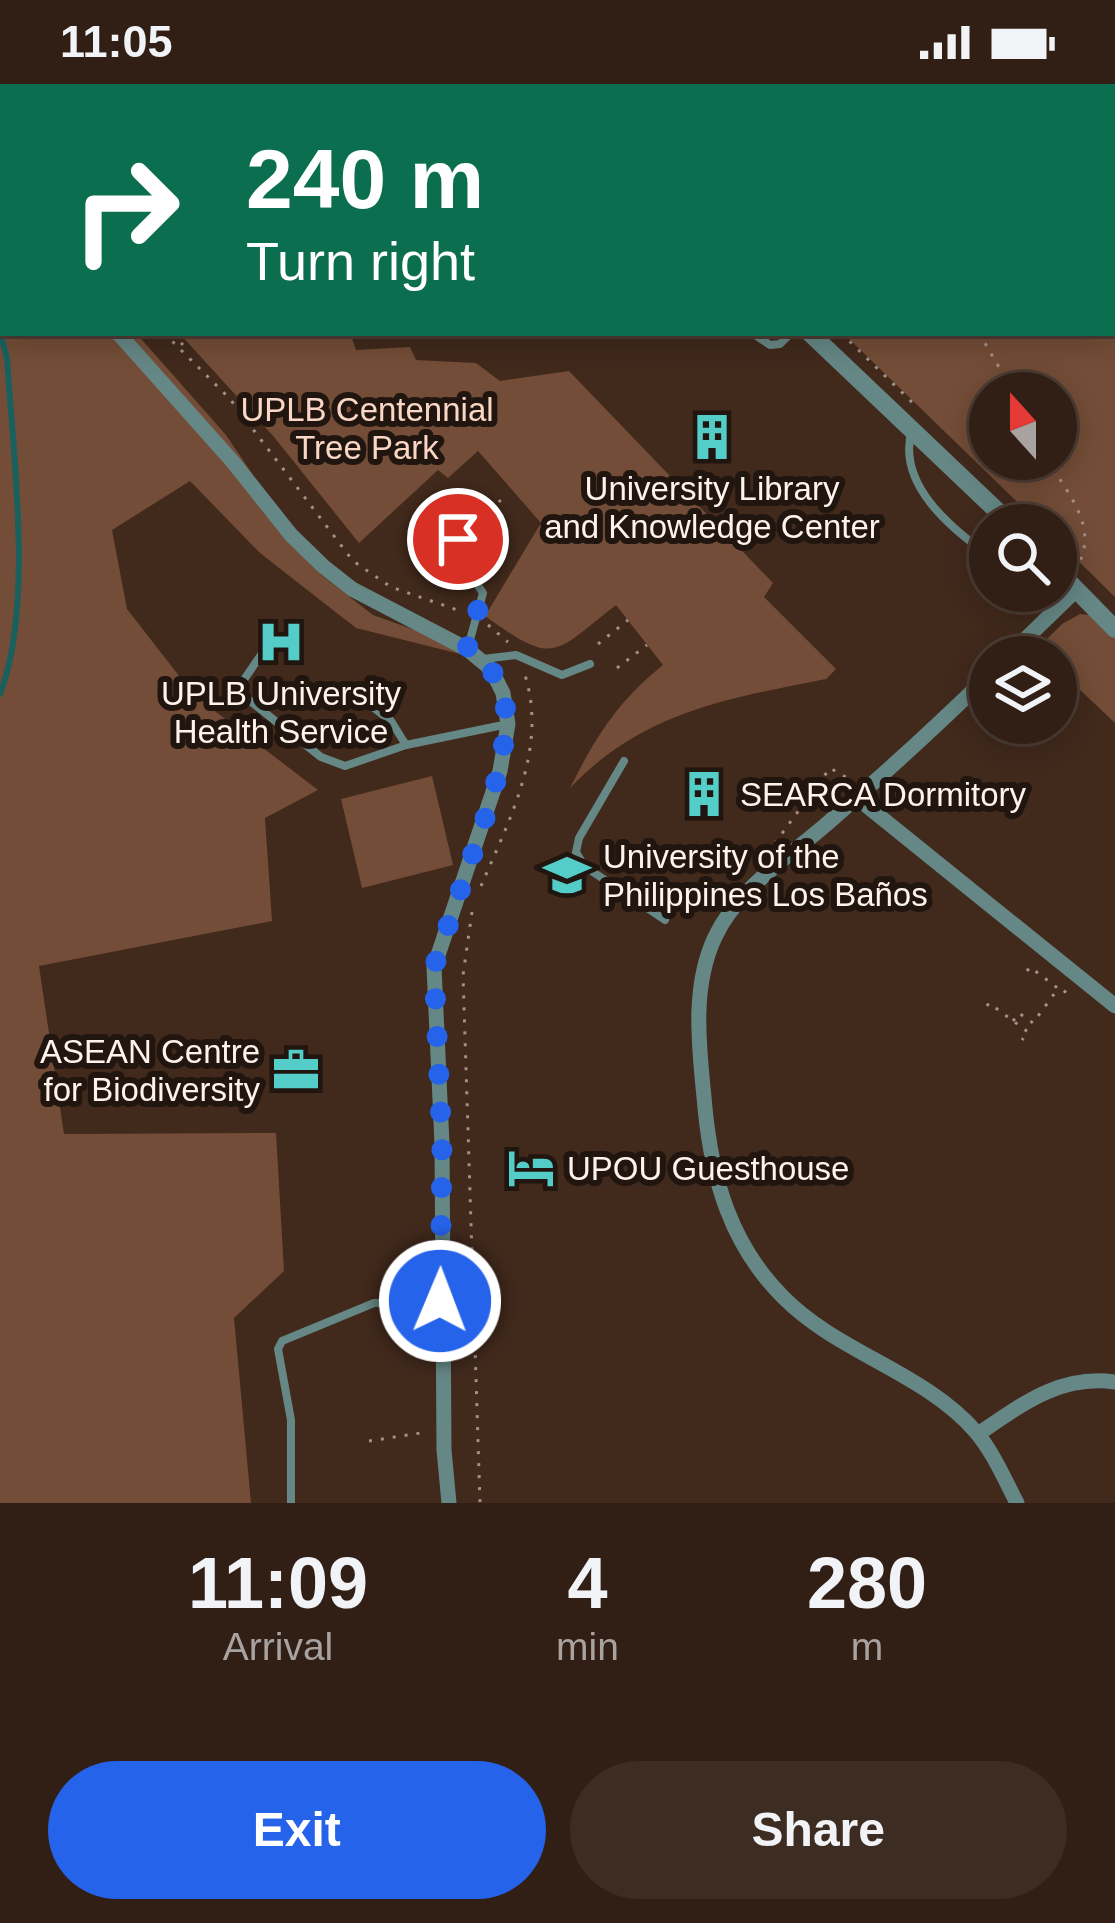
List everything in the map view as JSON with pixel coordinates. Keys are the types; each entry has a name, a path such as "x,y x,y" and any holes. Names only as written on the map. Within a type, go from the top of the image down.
{"street":[{"path":"121,336 291,536 324,567 352,589 482,659 503,693 508,724 495,787 434,967 442,1144 440,1301 446,1502"},
{"path":"813,336 990,504"},
{"path":"1077,593 1115,629"},
{"path":"1029,636 1053,612"},
{"path":"969,694 857,798 758,879 715,936 702,977 699,1013 718,1190 751,1260 785,1300 932,1394 978,1434 1017,1503"},
{"path":"857,798 1115,1006"},
{"path":"978,1434 1051,1388 1095,1379 1115,1382"}],"lane":[{"path":"756,336 770,345 788,336"},
{"path":"912,430 908,463 916,485 969,540"},
{"path":"459,557 483,592 467,649"},
{"path":"266,646 241,684 245,698 321,757 345,766 406,745 508,724"},
{"path":"482,659 517,655 562,674 590,664"},
{"path":"356,694 391,721 406,745"},
{"path":"624,761 575,851 584,866 664,920"},
{"path":"291,1503 290,1420 278,1349 282,1341 374,1304 440,1301"}],"path":[{"path":"167,336 230,399 353,561 391,587 477,619 505,639 517,655 532,711 528,762 481,887"},
{"path":"179,347 189,336"},
{"path":"981,336 1002,372"},
{"path":"1060,480 1087,525 1087,549 1078,565"},
{"path":"459,557 458,539 502,499"},
{"path":"598,644 628,620"},
{"path":"617,668 647,645"},
{"path":"768,852 830,768"},
{"path":"473,909 463,975 479,1503"},
{"path":"1027,971 1030,967 1064,993 1067,988"},
{"path":"1013,1021 1019,1013 1033,1023 1058,989"},
{"path":"987,1006 989,1003 1028,1032 1022,1040"},
{"path":"369,1441 444,1428"}],"green space":[{"path":"0,336 139,336 226,435 320,574 373,615 448,642 464,655 356,628 260,553 190,481 112,530 127,609 194,695 318,790 265,818 272,921 39,966 64,1134 276,1133 284,1271 234,1318 251,1503 0,1503"},
{"name":"UPLB Centennial Tree Park","path":"182,336 351,336 356,350 410,347 416,360 476,363 500,381 569,371 773,583 764,597 836,669 826,679 721,702 657,725 598,762 570,788 609,720 663,665 616,605 554,648 527,643 485,616 541,523 478,451 448,478 438,470 359,543 274,437"},
{"path":"846,336 1115,336 1115,597 1077,560 1077,504 1019,504 995,480 1077,480 1077,372 969,372 969,455"},
{"path":"1080,614 1090,615 1115,634 1115,723 1077,687 1077,636 1050,636"},
{"path":"432,776 453,865 362,888 341,799"}],"waterway":[{"path":"0,694 10,658 19,574 7,358 1,336"}],"place":[{"name":"University Library and Knowledge Center","path":"712,437"},
{"name":"UPLB University Health Service","path":"281,642"},
{"name":"SEARCA Dormitory","path":"704,794"},
{"name":"University of the Philippines Los Baños","path":"567,875"},
{"name":"ASEAN Centre for Biodiversity","path":"296,1070"},
{"name":"UPOU Guesthouse","path":"531,1168"}],"route":[{"path":"440,1301 442,1144 434,967 493,795 508,724 503,693 491,669 467,649 483,592 459,557 458,539"}]}
